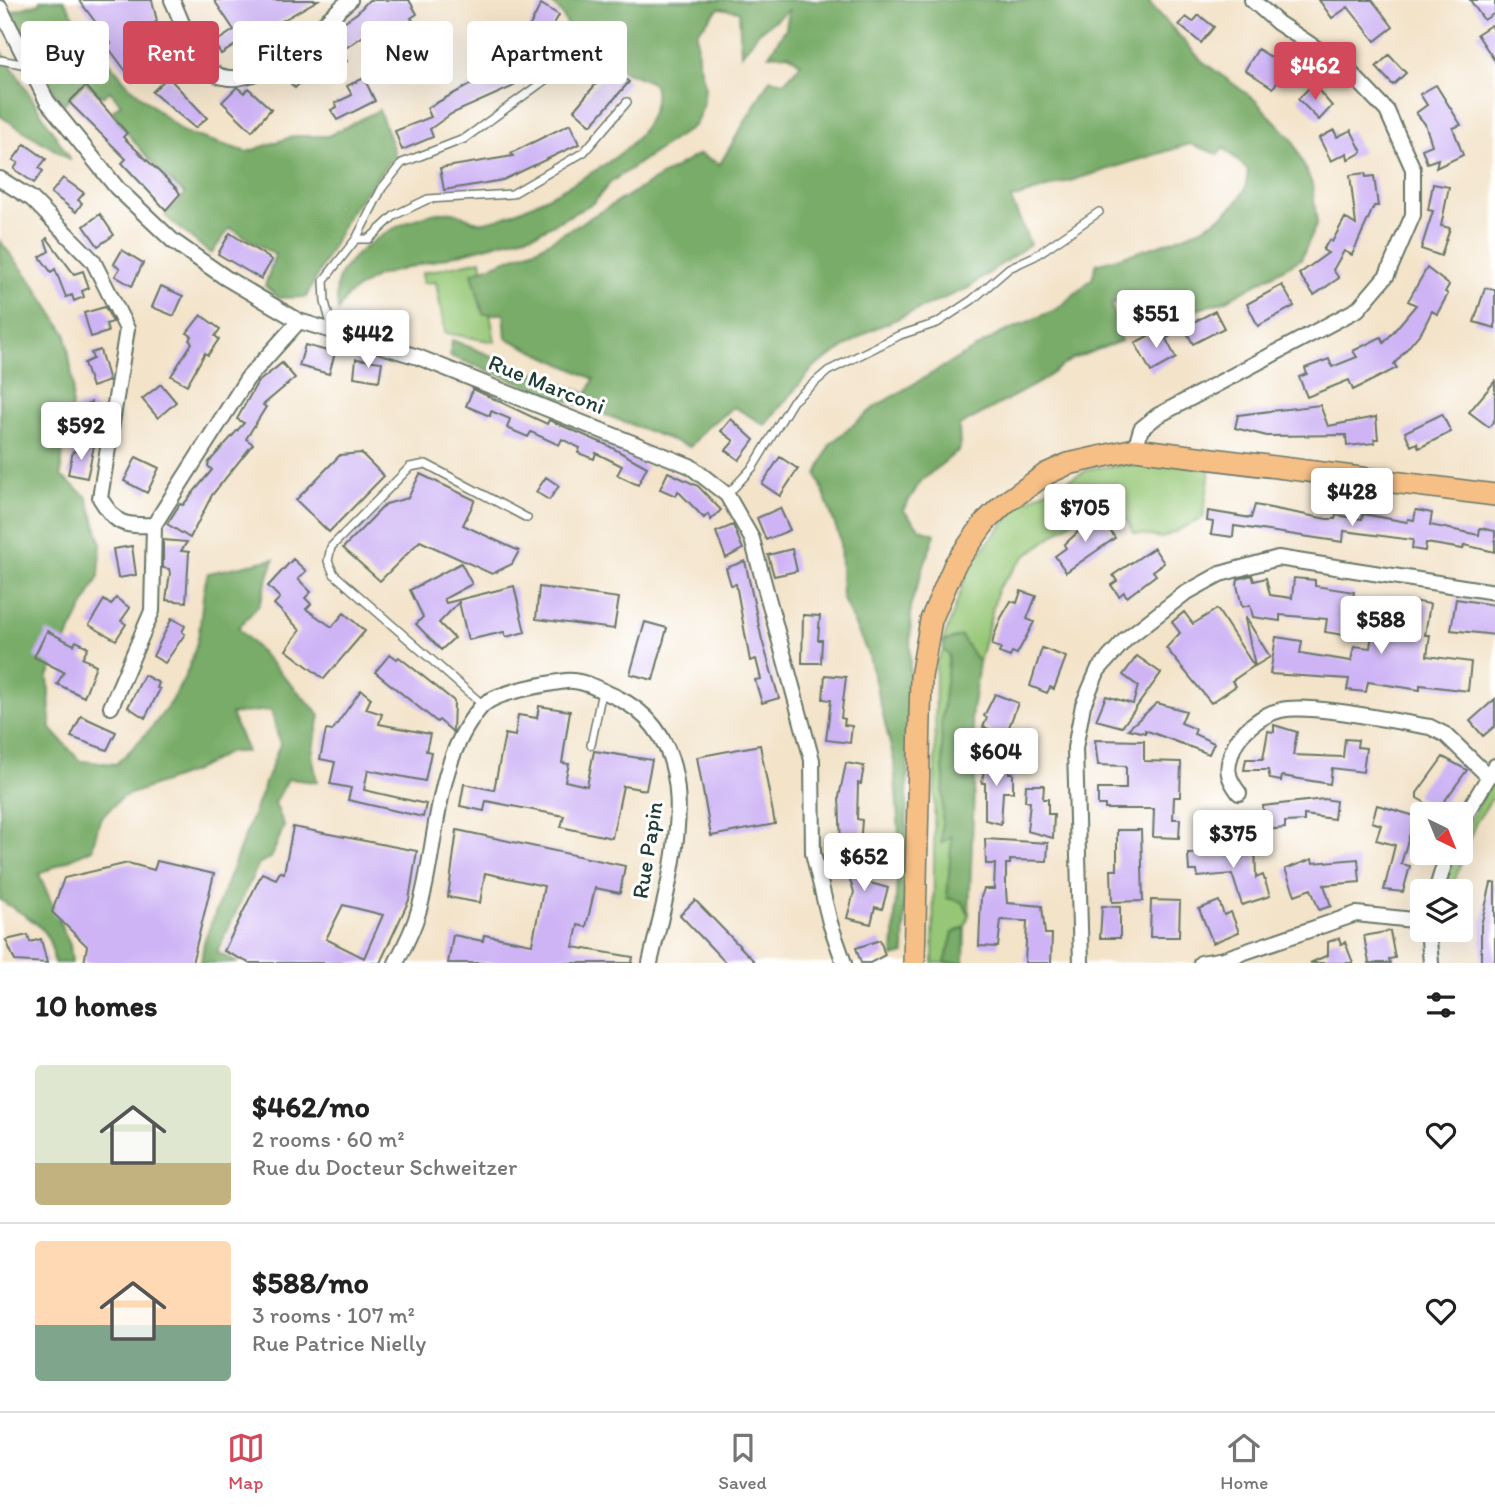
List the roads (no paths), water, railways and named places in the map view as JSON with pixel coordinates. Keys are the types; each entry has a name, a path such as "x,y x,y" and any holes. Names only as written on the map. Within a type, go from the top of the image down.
{"main road":[{"path":"914,963 921,677 931,620 954,564 986,521 1046,474 1098,456 1135,449 1495,495"}],"street":[{"path":"172,0 200,60 216,76 232,79 270,67 349,0"},
{"path":"1135,449 1141,429 1157,416 1358,309 1387,275 1413,215 1413,169 1387,111 1346,68 1278,23 1252,0"},
{"name":"Rue Marconi","path":"0,8 21,52"},
{"name":"Rue Marconi","path":"38,84 47,101 117,188 173,241 226,278 299,321 418,357 690,466 727,495 752,539 812,760 813,853 830,923 844,963"},
{"path":"0,179 32,199 93,261 127,329 100,498 113,519 128,526 154,525"},
{"path":"111,707 152,611 154,525 247,379 299,321"},
{"path":"1081,963 1076,748 1083,705 1098,670 1126,639 1184,594 1220,574 1278,558 1495,592"},
{"name":"Rue Papin","path":"483,705 523,689 570,680 602,691 641,713 659,734 677,776 675,838 650,963"},
{"path":"396,963 416,919 448,771 468,725 483,705"},
{"path":"1239,793 1228,778 1227,765 1235,744 1258,720 1290,708 1430,727 1491,771 1473,802"},
{"path":"1201,963 1224,959 1356,914 1410,920"},
{"path":"1429,942 1431,963"}],"lane":[{"path":"0,60 21,64"},
{"path":"333,333 325,302 324,279 356,239 382,188 402,163 464,139 540,84"},
{"path":"356,239 369,239 395,215 428,199 512,194 584,152 627,102"},
{"path":"727,495 753,467 793,401 828,371 900,335 937,323 972,300 1010,268 1035,256 1099,212"},
{"path":"483,705 334,574 328,561 331,547 410,467 426,464 527,518"},
{"path":"591,745 602,691"}]}
